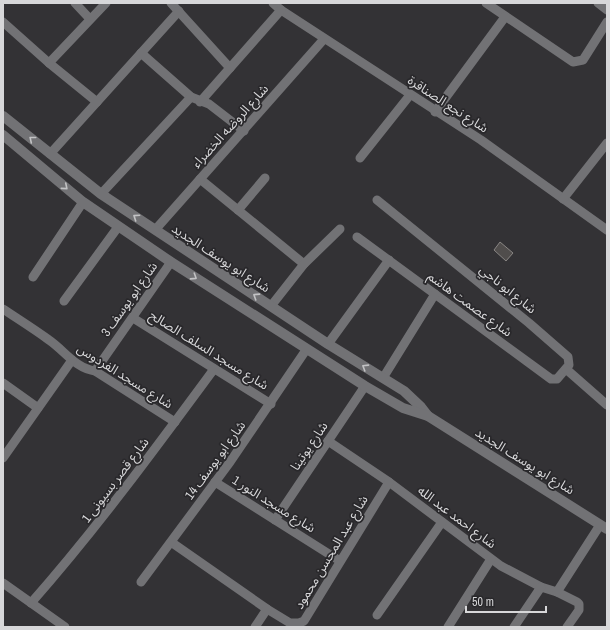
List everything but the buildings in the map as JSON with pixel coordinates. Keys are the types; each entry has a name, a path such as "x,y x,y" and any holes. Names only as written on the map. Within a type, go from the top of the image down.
{"street":[{"path":"75,3 90,19"},
{"path":"49,63 106,3"},
{"path":"171,3 230,68"},
{"name":"شارع نجع الصناقرة","path":"273,3 324,39 435,112 481,140 607,230"},
{"path":"486,3 573,62 583,60 607,22"},
{"path":"598,3 607,10"},
{"path":"200,102 281,10"},
{"path":"50,154 179,11"},
{"path":"435,112 506,17"},
{"path":"3,22 49,63 97,102"},
{"name":"شارع الروضه الخضراء","path":"155,230 324,39"},
{"path":"141,53 190,97 200,102 209,104 244,131"},
{"path":"360,158 410,95"},
{"path":"101,194 190,97"},
{"name":"شارع ابو يوسف الجديد","path":"3,116 101,194 328,344 394,384 413,398 428,416"},
{"name":"شارع ابو يوسف الجديد","path":"3,135 83,202 171,262 306,350 403,408 428,416 604,527"},
{"path":"563,198 607,143"},
{"path":"238,210 266,178"},
{"path":"200,179 304,264"},
{"name":"شارع ابو ناجي","path":"377,200 529,323 568,357 570,362 566,369"},
{"path":"33,276 83,202"},
{"path":"64,301 118,227"},
{"path":"272,306 304,264 340,229"},
{"name":"شارع عصمت هاشم","path":"357,237 551,379 556,380 566,369"},
{"path":"328,344 389,260"},
{"name":"شارع ابو يوسف 3","path":"95,371 171,262"},
{"path":"383,378 435,294"},
{"name":"شارع مسجد الفردوس","path":"3,308 50,340 72,360 89,370 95,371 175,422"},
{"name":"شارع مسجد السلف الصالح","path":"133,318 270,404"},
{"name":"شارع ابو يوسف 14","path":"141,582 215,482 306,350"},
{"path":"3,458 72,360"},
{"name":"شارع قصر بسيونى 1","path":"31,603 77,550 214,369"},
{"path":"566,369 607,405"},
{"path":"3,383 38,408"},
{"path":"384,397 393,397 396,393 394,384"},
{"name":"شارع يوتينا","path":"275,520 365,386"},
{"name":"شارع احمد عبد الله","path":"328,441 389,482 491,559 541,587 557,592 580,604 579,610 567,627"},
{"name":"شارع مسجد النور 1","path":"215,482 340,561"},
{"name":"شارع عبد المحسن محمود","path":"267,609 290,623 300,623 304,621 389,482"},
{"path":"377,615 442,522"},
{"path":"557,592 604,527"},
{"path":"171,542 267,609 254,627"},
{"path":"448,627 491,559"},
{"path":"3,583 65,627"},
{"path":"514,627 541,587"}]}
